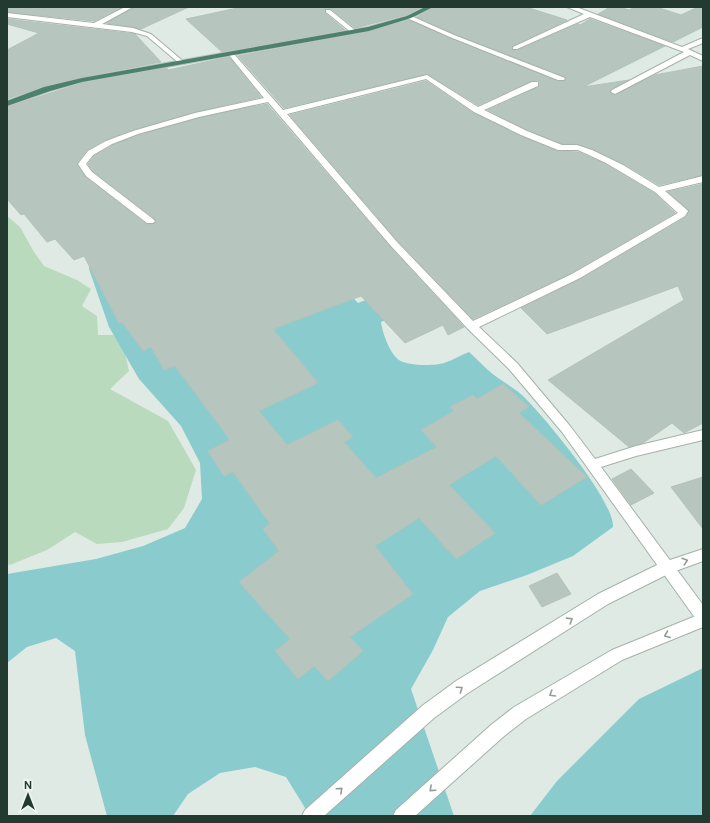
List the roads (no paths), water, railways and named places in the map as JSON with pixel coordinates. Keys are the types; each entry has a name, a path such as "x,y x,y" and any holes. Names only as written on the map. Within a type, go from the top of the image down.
{"highway":[{"path":"7,104 47,88 82,80 377,27 409,17 430,7"}],"street":[{"path":"96,25 130,7"},
{"path":"570,7 686,51 703,59"},
{"path":"328,11 354,32"},
{"path":"516,48 590,14"},
{"path":"7,15 133,30 149,35 182,63"},
{"path":"409,17 452,36 561,78"},
{"path":"615,92 703,40"},
{"path":"231,54 394,244 472,326 513,366 566,429 703,619 617,655 520,713 496,731 402,816"},
{"path":"282,113 424,77 495,120 560,148 580,148 630,173 658,190 683,211 682,214 576,276 534,298 472,326"},
{"path":"477,110 535,84"},
{"path":"150,221 89,174 82,164 87,154 102,145 148,128 204,112 269,99"},
{"path":"658,190 703,179"},
{"path":"592,465 636,451 703,435"},
{"path":"311,816 428,712 462,687 603,599 666,568 703,556"}],"water":[{"path":"89,261 334,278 358,303 376,296 400,314 381,322 387,342 399,360 421,365 434,365 444,363 469,352 498,378 519,392 536,409 578,461 592,481 611,515 613,527 573,556 527,575 480,591 448,617 433,650 411,689 454,816 310,816 286,777 255,767 220,773 188,794 173,816 107,816 85,735 75,651 56,638 27,647 7,663 7,574 96,559 143,546 185,528 202,499 200,463 181,426 139,379 109,327 89,269"},
{"path":"703,668 703,816 530,816 557,781 639,699"}]}
